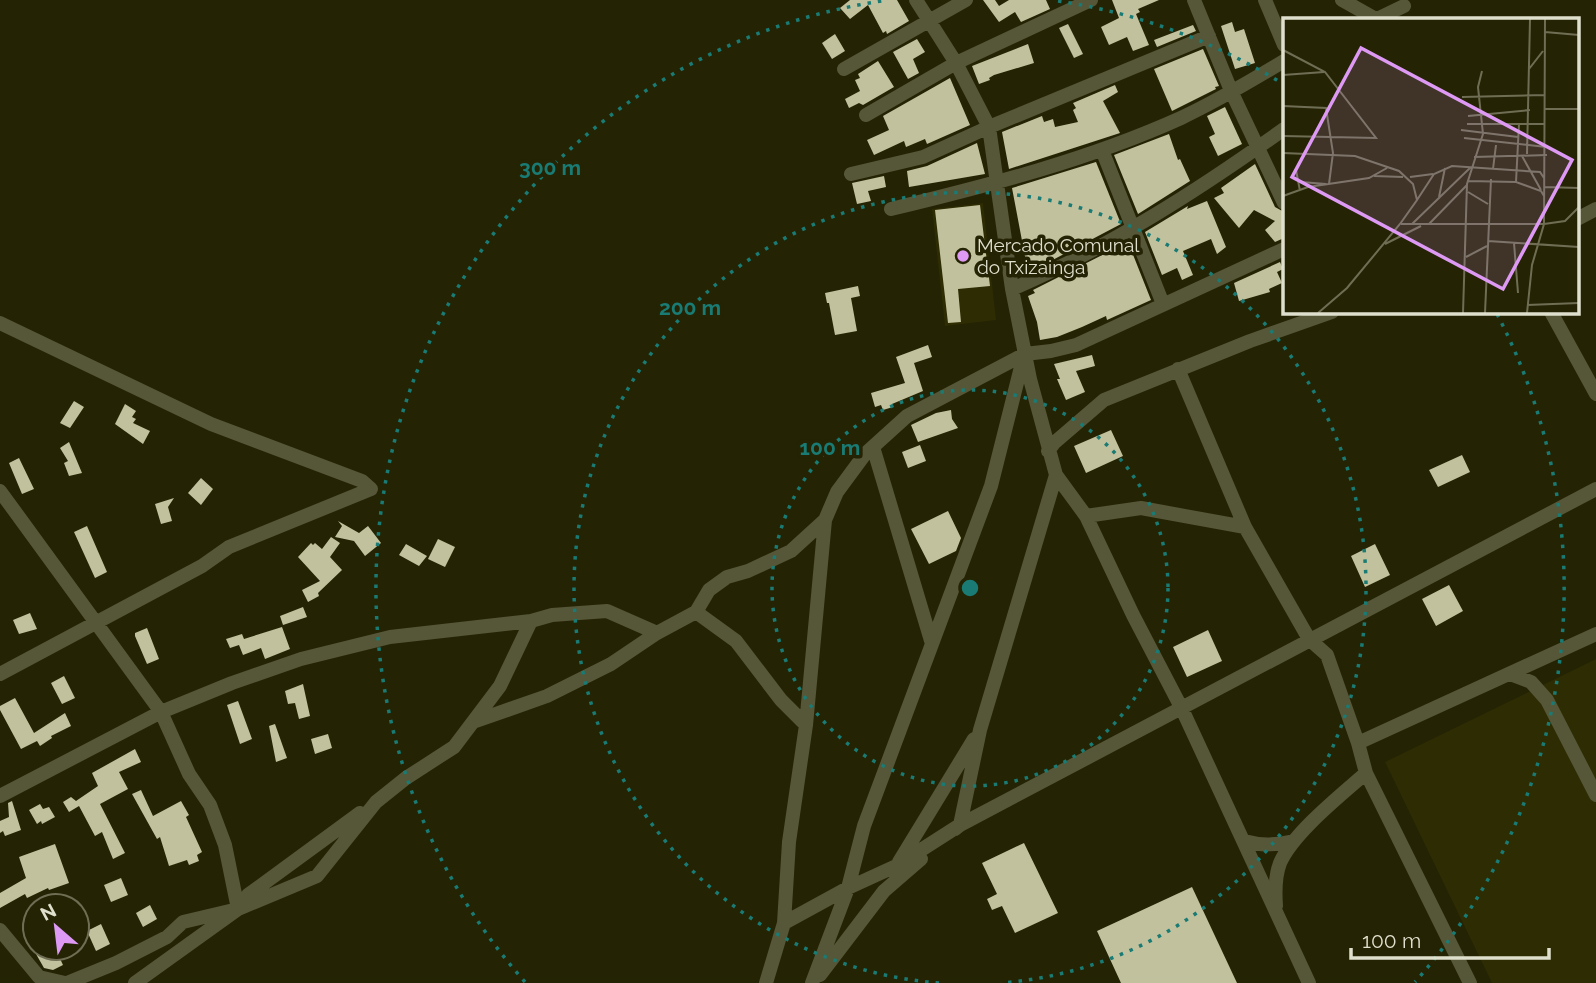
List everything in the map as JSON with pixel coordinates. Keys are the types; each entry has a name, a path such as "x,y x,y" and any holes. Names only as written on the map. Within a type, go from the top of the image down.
{"street":[{"path":"916,0 956,63 989,127 1012,289 1025,354 1056,475 1086,516 1182,709 1309,983"},
{"path":"844,69 967,0"},
{"path":"866,115 956,63 1091,0"},
{"path":"1194,0 1232,93 1283,201"},
{"path":"1265,0 1283,43"},
{"path":"1342,0 1375,18"},
{"path":"1379,18 1402,3 1411,18"},
{"path":"851,174 923,157 1209,36"},
{"path":"891,209 998,183 1102,150 1181,118 1232,93 1283,62"},
{"path":"1012,289 1068,265 1135,229 1283,131"},
{"path":"1102,150 1163,304"},
{"path":"1578,218 1596,209"},
{"path":"766,983 784,923 789,842 806,725 825,520 837,492 865,454 907,416 1025,354 1076,345 1283,249"},
{"path":"1048,451 1104,400 1178,369 1329,313"},
{"path":"1553,313 1596,394"},
{"path":"0,323 211,424 362,481 371,489 229,547 202,566 0,674"},
{"path":"813,983 848,888 864,826 991,486 1025,354"},
{"path":"1178,369 1245,527 1309,639 1327,655 1366,773 1470,983"},
{"path":"873,447 932,644"},
{"path":"884,891 960,825 980,730 1056,475"},
{"path":"784,923 848,888 897,866 960,825 1596,489"},
{"path":"0,491 161,712 190,774 210,805 225,845 238,909"},
{"path":"1086,516 1141,508 1245,527"},
{"path":"476,721 547,696 611,664 657,633 696,612 709,590 727,577 748,571 791,551 825,520"},
{"path":"0,796 161,712 301,659 390,637 531,621 552,615 607,611 657,633"},
{"path":"696,612 736,641 781,701 806,725"},
{"path":"135,983 238,909 247,895 406,778 454,747 500,687 531,621"},
{"path":"1358,743 1596,634"},
{"path":"1510,674 1531,682 1547,700 1596,795"},
{"path":"813,983 884,891 980,730"},
{"path":"1276,911 1275,887 1280,863 1294,841 1366,773"},
{"path":"0,930 39,977 66,983 116,963 167,937 183,922 238,909 317,876 376,802"},
{"path":"1244,841 1261,845 1294,841"}],"shaded area":[{"name":"Mercado Comunal do Txizainga","path":"983,203 996,320 945,326 932,209"},
{"path":"1596,659 1596,983 1492,983 1385,762"}],"building":[{"path":"850,0 897,0 909,21 887,34 886,31 883,33 868,5 850,19 840,8"},
{"path":"983,0 995,0 999,6 1009,0 1046,0 1050,9 1021,22 1015,12 999,22"},
{"path":"1112,0 1159,0 1138,9 1140,12 1136,14 1149,45 1133,51 1127,37 1109,45 1101,27 1119,18"},
{"path":"1232,22 1235,32 1244,29 1255,63 1235,69 1221,26"},
{"path":"1068,24 1083,54 1074,58 1059,28"},
{"path":"1193,25 1196,31 1157,47 1154,40"},
{"path":"835,34 845,51 832,59 822,43"},
{"path":"917,39 925,52 913,59 919,73 908,79 893,52"},
{"path":"1028,44 1034,63 994,75 990,80 979,84 972,66"},
{"path":"1203,49 1219,86 1172,111 1154,69"},
{"path":"878,61 894,87 863,105 859,103 849,108 845,99 860,91 855,80 860,78 858,74"},
{"path":"950,78 970,125 927,144 925,139 906,147 904,141 874,155 867,140 889,130 883,116"},
{"path":"1115,85 1118,92 1103,101 1120,133 1009,169 1002,132 1042,116 1044,122 1053,119 1055,127 1078,122 1073,103"},
{"path":"1225,107 1242,144 1218,156 1209,137 1215,134 1207,116"},
{"path":"1169,134 1178,160 1180,159 1190,181 1138,214 1114,155"},
{"path":"977,143 985,174 909,187 907,171 927,166"},
{"path":"1096,162 1121,224 1045,264 1027,267 1012,188"},
{"path":"1255,164 1275,207 1283,211 1283,238 1275,242 1265,230 1275,221 1254,210 1239,228 1214,198 1224,193 1221,188"},
{"path":"884,176 886,187 868,191 871,201 857,204 852,183"},
{"path":"1207,201 1226,247 1217,254 1211,239 1183,251 1193,275 1182,280 1177,268 1162,275 1145,232 1188,206 1187,209"},
{"name":"Mercado Comunal do Txizainga","path":"980,205 990,286 958,289 961,322 948,323 935,210"},
{"path":"1128,242 1151,300 1107,320 1106,316 1057,337 1040,340 1028,296 1035,293 1033,290"},
{"path":"1280,262 1283,269 1277,272 1282,283 1269,289 1270,292 1239,301 1234,283"},
{"path":"858,286 860,296 851,298 857,331 835,335 825,293"},
{"path":"928,345 932,357 914,363 923,391 892,404 893,407 883,410 881,405 875,407 871,393 905,383 896,357"},
{"path":"1092,355 1095,366 1076,371 1085,392 1066,400 1054,364"},
{"path":"74,401 84,407 70,428 60,423"},
{"path":"125,404 136,411 132,417 136,419 133,423 150,431 143,444 115,424"},
{"path":"951,410 952,419 958,428 918,442 911,425 936,413"},
{"path":"1111,430 1123,456 1086,473 1074,446"},
{"path":"69,442 82,473 69,476 64,463 68,461 60,448"},
{"path":"920,445 926,461 908,468 902,452"},
{"path":"1462,455 1470,472 1438,487 1429,470"},
{"path":"19,458 34,489 22,494 9,463"},
{"path":"201,478 213,489 201,505 188,493"},
{"path":"174,498 168,507 172,521 161,524 155,504"},
{"path":"948,511 961,538 956,551 929,564 911,529"},
{"path":"338,521 359,533 368,526 381,543 365,556 354,541 335,537 342,526"},
{"path":"87,526 107,572 95,578 74,532"},
{"path":"331,537 340,543 330,557 342,570 318,593 319,596 308,602 302,590 320,581 298,557 311,543 322,549"},
{"path":"438,539 455,547 445,567 428,559"},
{"path":"406,544 427,556 419,566 399,555"},
{"path":"1375,544 1390,575 1365,587 1351,556"},
{"path":"1449,585 1463,611 1436,626 1422,599"},
{"path":"303,607 307,617 283,625 280,616"},
{"path":"30,613 37,629 19,634 13,620"},
{"path":"282,627 290,649 265,659 261,648 243,655 239,645 230,648 226,639 242,634 244,639"},
{"path":"147,628 159,659 147,664 135,633"},
{"path":"1208,630 1222,661 1187,677 1173,647"},
{"path":"64,676 75,698 62,704 51,683"},
{"path":"303,684 310,716 299,719 295,703 288,704 285,691"},
{"path":"15,698 34,733 65,713 71,726 51,736 52,738 40,746 37,741 21,749 0,710 0,706"},
{"path":"238,701 252,739 240,744 227,705"},
{"path":"275,724 287,758 276,762 269,726"},
{"path":"328,734 332,748 315,754 311,739"},
{"path":"135,749 141,762 119,772 128,789 100,804 125,853 113,859 102,832 95,836 79,806 69,812 63,802 71,797 76,801 98,786 92,773"},
{"path":"141,790 153,816 181,801 202,852 197,855 199,861 189,865 187,860 169,866 160,837 157,839 132,794"},
{"path":"12,801 21,830 5,836 3,831 0,833 0,821 9,817 8,803"},
{"path":"40,804 43,809 49,807 55,817 37,824 29,810"},
{"path":"1024,843 1058,913 1015,933 1002,906 992,910 987,899 997,894 982,863"},
{"path":"55,844 69,883 40,892 21,892 21,896 0,908 0,893 26,878 19,857"},
{"path":"121,878 128,895 111,902 104,885"},
{"path":"1192,887 1237,983 1121,983 1097,931"},
{"path":"150,905 157,919 143,927 136,913"},
{"path":"101,924 110,944 96,951 91,940 91,929"},
{"path":"41,962 62,962 63,965 53,970 44,968"}],"place":[{"name":"Mercado Comunal do Txizainga","path":"963,256"}]}
